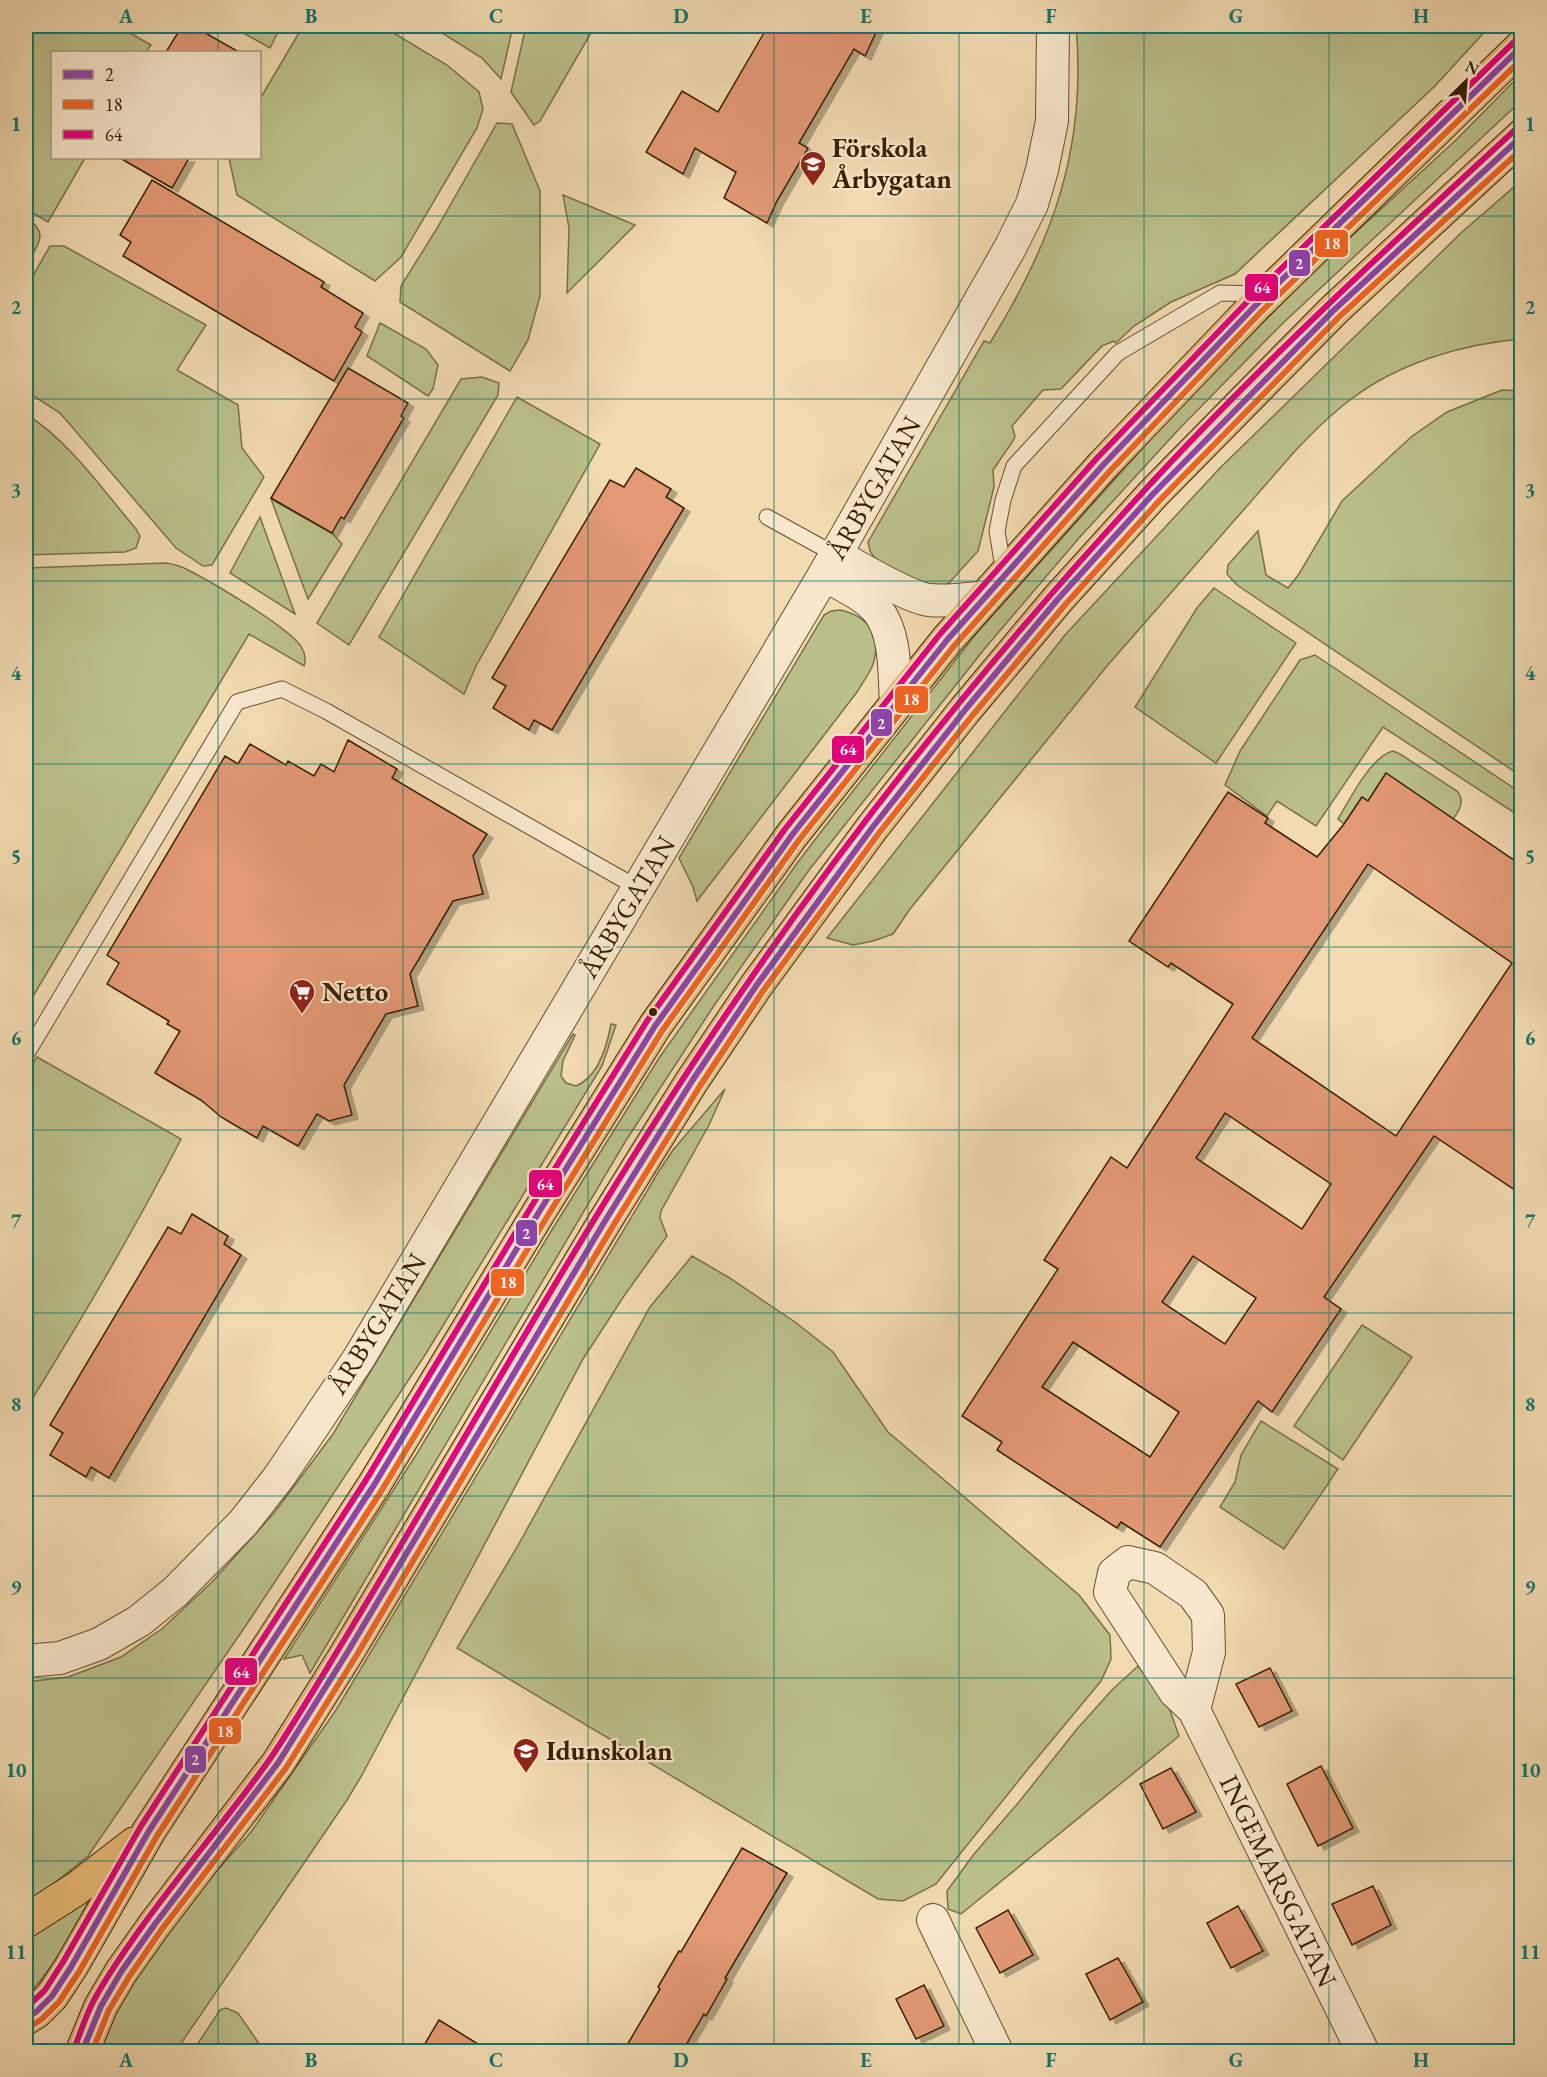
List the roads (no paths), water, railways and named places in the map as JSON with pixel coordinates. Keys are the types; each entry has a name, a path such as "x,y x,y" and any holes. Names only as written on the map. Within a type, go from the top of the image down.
{"main road":[{"path":"26,2018 36,2012 52,1996 149,1831 374,1485 539,1212 656,1026 792,835 947,640 1104,464 1267,294 1521,46"},
{"path":"81,2052 101,2006 121,1972 285,1753 605,1221 692,1081 756,986 872,828 1029,633 1153,494 1334,310 1521,136"},
{"path":"26,1921 76,1889 149,1831"}],"street":[{"name":"ÅRBYGATAN","path":"26,1661 60,1658 99,1644 139,1621 175,1592 243,1523 279,1477 359,1358 830,565 1010,248 1032,204 1052,121 1053,26"},
{"path":"830,565 926,600 946,600 995,586"},
{"path":"830,565 879,612 892,640 896,705"},
{"name":"INGEMARSGATAN","path":"1194,1710 1363,2052"},
{"path":"933,1920 997,2052"}],"lane":[{"path":"995,586 997,531 1003,500 1014,466 1118,353 1220,293 1267,294"},
{"path":"767,517 830,565"},
{"path":"26,1055 237,702 282,688 638,888"}],"place":[{"name":"Förskola Årbygatan","path":"813,187"},
{"name":"Netto","path":"302,1015"},
{"name":"Idunskolan","path":"526,1774"}]}
